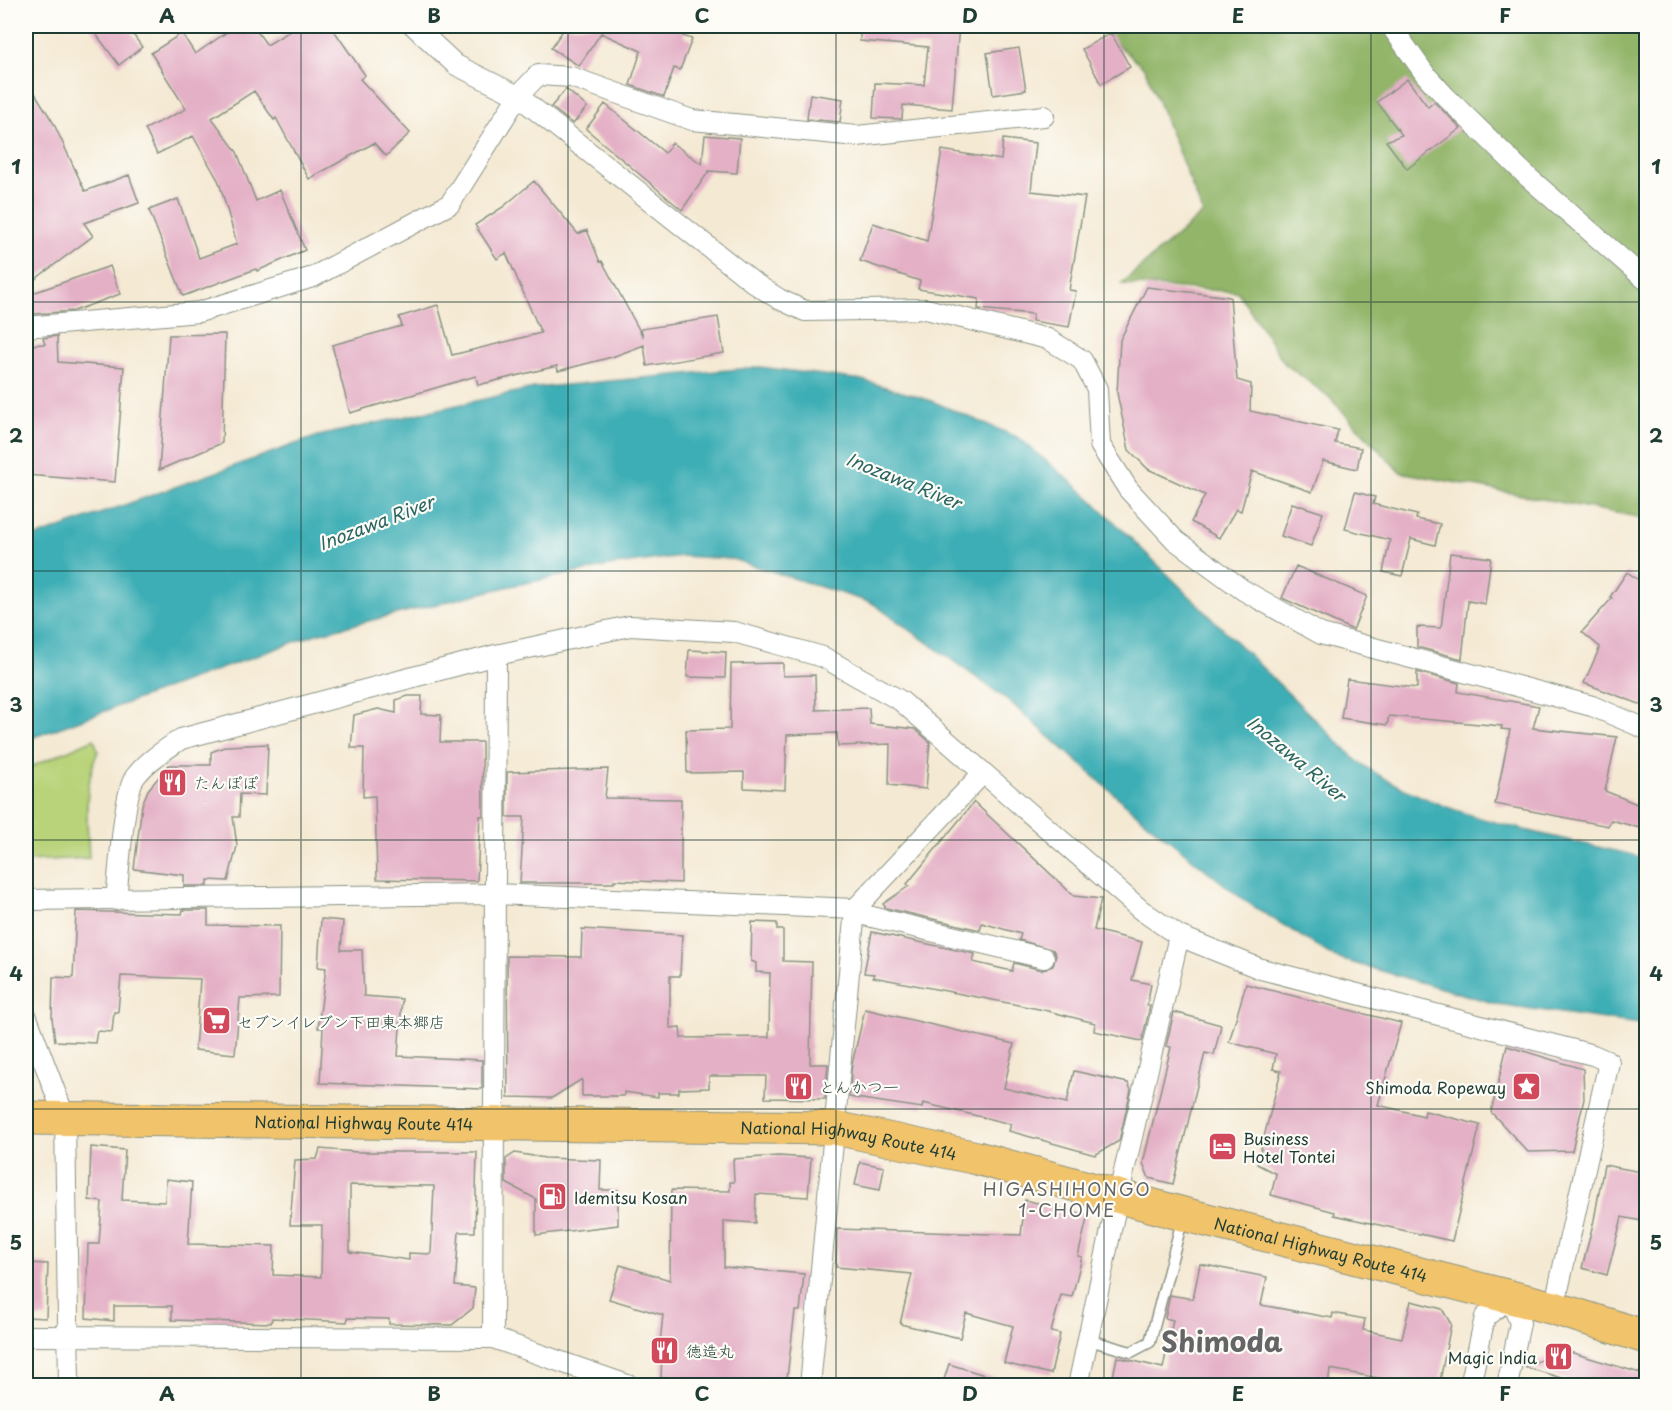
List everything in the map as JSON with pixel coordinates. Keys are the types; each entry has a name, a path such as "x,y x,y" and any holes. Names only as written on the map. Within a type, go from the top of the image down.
{"highway":[{"name":"National Highway Route 414","path":"26,1118 835,1128 977,1158 1183,1214 1554,1308 1647,1337"}],"street":[{"path":"414,26 456,65 518,96 754,283 779,299 805,311 926,309 1048,339 1082,360 1097,389 1100,445 1128,489 1175,540 1243,590 1321,634 1592,706 1647,729"},
{"path":"1391,26 1425,74 1445,96 1528,177 1647,280"},
{"path":"26,327 199,312 313,277 450,204 518,96 538,75 571,77 692,120 857,136 1044,116"},
{"path":"116,900 128,798 134,779 154,758 181,739 496,655 630,626 734,632 823,657 891,695 1142,910 1179,936 1261,969 1593,1054 1609,1062 1554,1308"},
{"path":"493,1338 492,1124 496,894 496,655"},
{"path":"810,1386 855,909 982,774"},
{"path":"26,900 496,894 855,909 868,916 1044,958"},
{"path":"1078,1386 1118,1197 1179,936"},
{"path":"26,1015 65,1118 69,1386"},
{"path":"1470,1386 1485,1317 1510,1298 1520,1323 1506,1386"},
{"path":"26,1336 493,1338 630,1386"}],"lane":[{"path":"1089,1340 1131,1352 1150,1342 1183,1214"}],"green space":[{"path":"1097,26 1646,26 1646,525 1643,518 1400,472 1328,396 1285,364 1238,292 1121,284 1203,213 1145,69"},
{"path":"94,739 98,751 88,790 89,858 26,861 26,769"}],"water":[{"name":"Inozawa River","path":"760,367 862,380 929,400 1019,438 1089,497 1356,760 1423,797 1459,811 1533,832 1646,858 1646,1025 1497,1004 1336,958 1245,901 1140,817 1009,701 872,603 732,559 682,556 615,565 506,587 316,634 26,740 26,540 318,436 534,388"}],"building":[{"path":"90,26 127,26 142,47 119,65"},
{"path":"236,26 253,26 267,45 298,26 331,26 365,75 360,79 410,133 386,156 374,143 309,179 276,118 274,120 254,91 212,118 237,152 256,201 280,190 305,250 257,271 256,269 183,296 149,210 178,199 199,258 237,244 219,182 193,136 157,154 145,129 186,109 151,53 182,33 195,54"},
{"path":"566,26 689,26 683,36 692,39 680,70 674,68 664,97 630,85 641,51 601,33 579,66 551,48"},
{"path":"860,26 959,26 952,109 903,105 902,119 873,118 875,83 924,85 928,47 860,41"},
{"path":"1111,33 1130,67 1101,84 1082,49"},
{"path":"1019,48 1026,90 993,95 987,53"},
{"path":"26,79 53,122 85,191 129,175 139,203 84,223 93,236 26,286"},
{"path":"1407,79 1428,107 1434,102 1461,128 1407,169 1386,141 1402,135 1377,102"},
{"path":"566,89 587,107 573,124 551,107"},
{"path":"810,94 843,99 840,122 807,119"},
{"path":"605,104 665,153 672,143 702,164 705,135 740,138 737,173 709,171 682,210 586,129"},
{"path":"1003,139 1036,143 1031,191 1085,197 1069,290 1076,291 1069,327 1032,321 1033,314 978,309 979,299 918,289 920,281 860,261 873,223 927,241 942,150 1001,160"},
{"path":"534,181 578,234 587,230 600,262 602,261 643,337 641,329 718,317 724,353 647,366 644,345 612,357 558,371 557,366 478,385 476,376 350,413 332,345 402,326 399,317 438,305 452,355 541,333 506,253 497,259 475,225 503,207"},
{"path":"110,266 120,294 74,311 34,314 27,295"},
{"path":"1147,287 1230,297 1237,380 1251,384 1250,411 1338,430 1335,443 1361,448 1357,469 1323,461 1312,492 1252,471 1241,511 1236,509 1219,538 1191,522 1205,495 1148,469 1129,450 1117,393 1120,340"},
{"path":"225,334 222,443 159,470 169,335"},
{"path":"57,336 58,362 124,367 115,482 26,475 26,345 45,344 43,338"},
{"path":"1355,492 1375,497 1373,504 1417,515 1416,519 1440,524 1435,545 1411,539 1402,576 1383,572 1390,540 1345,529"},
{"path":"1292,503 1323,513 1311,546 1281,536"},
{"path":"1450,553 1491,558 1485,604 1468,601 1462,659 1417,647 1417,627 1441,628"},
{"path":"1296,566 1367,596 1353,630 1282,598"},
{"path":"1627,572 1647,586 1647,707 1584,683 1600,647 1582,632 1612,598 1610,597"},
{"path":"689,650 726,652 725,678 687,677"},
{"path":"783,663 783,676 815,675 816,710 869,708 870,724 915,729 930,742 926,789 889,785 890,744 838,746 837,733 787,735 785,790 744,788 744,772 687,773 686,730 730,729 731,664"},
{"path":"1417,672 1459,683 1458,692 1539,706 1533,728 1617,737 1605,791 1647,808 1647,830 1611,820 1608,826 1495,804 1510,730 1501,729 1502,726 1389,716 1387,725 1341,718 1347,679 1417,688"},
{"path":"408,696 422,696 421,714 441,715 440,742 482,742 483,816 480,816 477,881 377,879 375,796 363,797 364,748 351,748 354,715 378,709 396,713 396,700"},
{"path":"268,744 266,795 240,794 239,817 233,817 237,846 228,881 208,880 208,886 184,886 184,875 134,869 142,805 148,790 169,765 211,765 211,752 227,746"},
{"path":"608,769 605,798 681,799 681,883 614,880 614,883 520,883 524,817 507,817 507,772"},
{"path":"974,802 1074,896 1101,899 1094,930 1142,942 1132,980 1151,984 1147,1005 1150,1006 1142,1041 1094,1031 1095,1023 1044,1010 873,977 874,974 864,973 872,932 975,954 973,962 1012,971 1014,963 1042,970 1053,966 1056,955 1053,950 1019,940 1021,934 982,923 980,930 886,908 883,904 909,886 907,884"},
{"path":"183,910 208,910 208,925 280,926 279,997 240,998 235,1054 195,1050 200,979 121,976 118,1012 114,1012 112,1032 97,1031 95,1043 55,1041 52,1018 53,977 73,978 76,911 182,914"},
{"path":"321,919 343,921 341,950 362,950 364,996 402,999 398,1056 482,1060 482,1089 320,1083 323,1028 318,1028 326,968 318,967"},
{"path":"752,922 777,923 777,930 783,930 783,961 812,962 810,1064 828,1064 825,1099 765,1098 766,1076 709,1076 709,1088 679,1089 679,1093 658,1093 658,1097 624,1092 624,1096 582,1096 582,1079 552,1098 508,1097 507,956 581,957 582,929 682,935 680,976 670,976 670,1028 680,1027 681,1038 769,1037 770,973 756,972 756,963 751,961"},
{"path":"1246,984 1401,1023 1378,1105 1424,1116 1425,1111 1480,1125 1452,1241 1334,1215 1335,1212 1271,1195 1276,1174 1257,1164 1281,1071 1273,1069 1276,1054 1229,1042"},
{"path":"865,1009 1014,1044 1004,1088 1067,1103 1074,1071 1128,1083 1131,1090 1119,1141 1095,1155 1009,1131 1011,1124 923,1103 922,1108 849,1097 852,1064"},
{"path":"1174,1012 1221,1025 1214,1055 1205,1053 1173,1184 1149,1178 1143,1163 1171,1047 1166,1046"},
{"name":"Shimoda Ropeway","path":"1507,1046 1583,1069 1584,1099 1572,1151 1528,1152 1491,1112"},
{"path":"91,1147 125,1150 122,1200 165,1202 166,1179 192,1182 188,1244 274,1246 273,1275 321,1277 322,1225 290,1225 295,1160 317,1159 320,1149 357,1152 477,1152 475,1232 459,1232 455,1286 475,1288 473,1308 452,1325 389,1324 389,1319 348,1318 347,1322 272,1318 271,1323 172,1320 172,1306 114,1306 114,1321 86,1318 88,1244 99,1244 102,1202 89,1200","holes":["350,1185 434,1186 431,1254 409,1253 409,1260 350,1252"]},
{"path":"515,1153 545,1158 601,1160 600,1190 618,1190 618,1225 536,1235 536,1199 506,1183 506,1159"},
{"path":"778,1156 811,1158 808,1197 756,1194 755,1223 724,1221 724,1267 804,1274 800,1311 795,1311 786,1386 713,1386 713,1383 687,1379 661,1378 662,1352 659,1352 663,1315 609,1299 620,1265 670,1280 671,1190 730,1191 730,1182 734,1182 733,1159"},
{"path":"860,1162 884,1167 880,1190 855,1185"},
{"path":"1604,1165 1647,1173 1647,1222 1622,1217 1607,1275 1582,1268"},
{"path":"1025,1200 1088,1215 1078,1256 1082,1257 1072,1297 1061,1295 1051,1332 1060,1334 1051,1374 1004,1363 1013,1326 966,1313 960,1338 900,1324 912,1274 836,1267 837,1229 1021,1235"},
{"path":"26,1263 48,1264 46,1318 26,1317"},
{"path":"1200,1264 1267,1277 1261,1305 1332,1318 1333,1313 1365,1319 1363,1330 1402,1338 1411,1301 1442,1309 1451,1324 1439,1386 1377,1386 1379,1378 1330,1369 1328,1386 1111,1386 1117,1357 1163,1368 1173,1320 1165,1318 1170,1295 1193,1299"},
{"path":"1563,1350 1647,1375 1647,1386 1588,1386 1525,1367"},
{"path":"949,1364 1004,1381 1003,1386 942,1386"}],"railway":[{"path":"26,1383 85,1386"}],"place":[{"name":"たんぽぽ","path":"173,782"},
{"name":"セブンイレブン下田東本郷店","path":"216,1021"},
{"name":"とんかつ一","path":"798,1086"},
{"name":"Shimoda Ropeway","path":"1527,1087"},
{"name":"Business Hotel Tontei","path":"1222,1147"},
{"name":"Idemitsu Kosan","path":"553,1197"},
{"name":"徳造丸","path":"665,1350"},
{"name":"Magic India","path":"1558,1357"}],"district":[{"name":"HIGASHIHONGO 1-CHOME","path":"1067,1198"},
{"name":"Shimoda","path":"1222,1340"}]}
